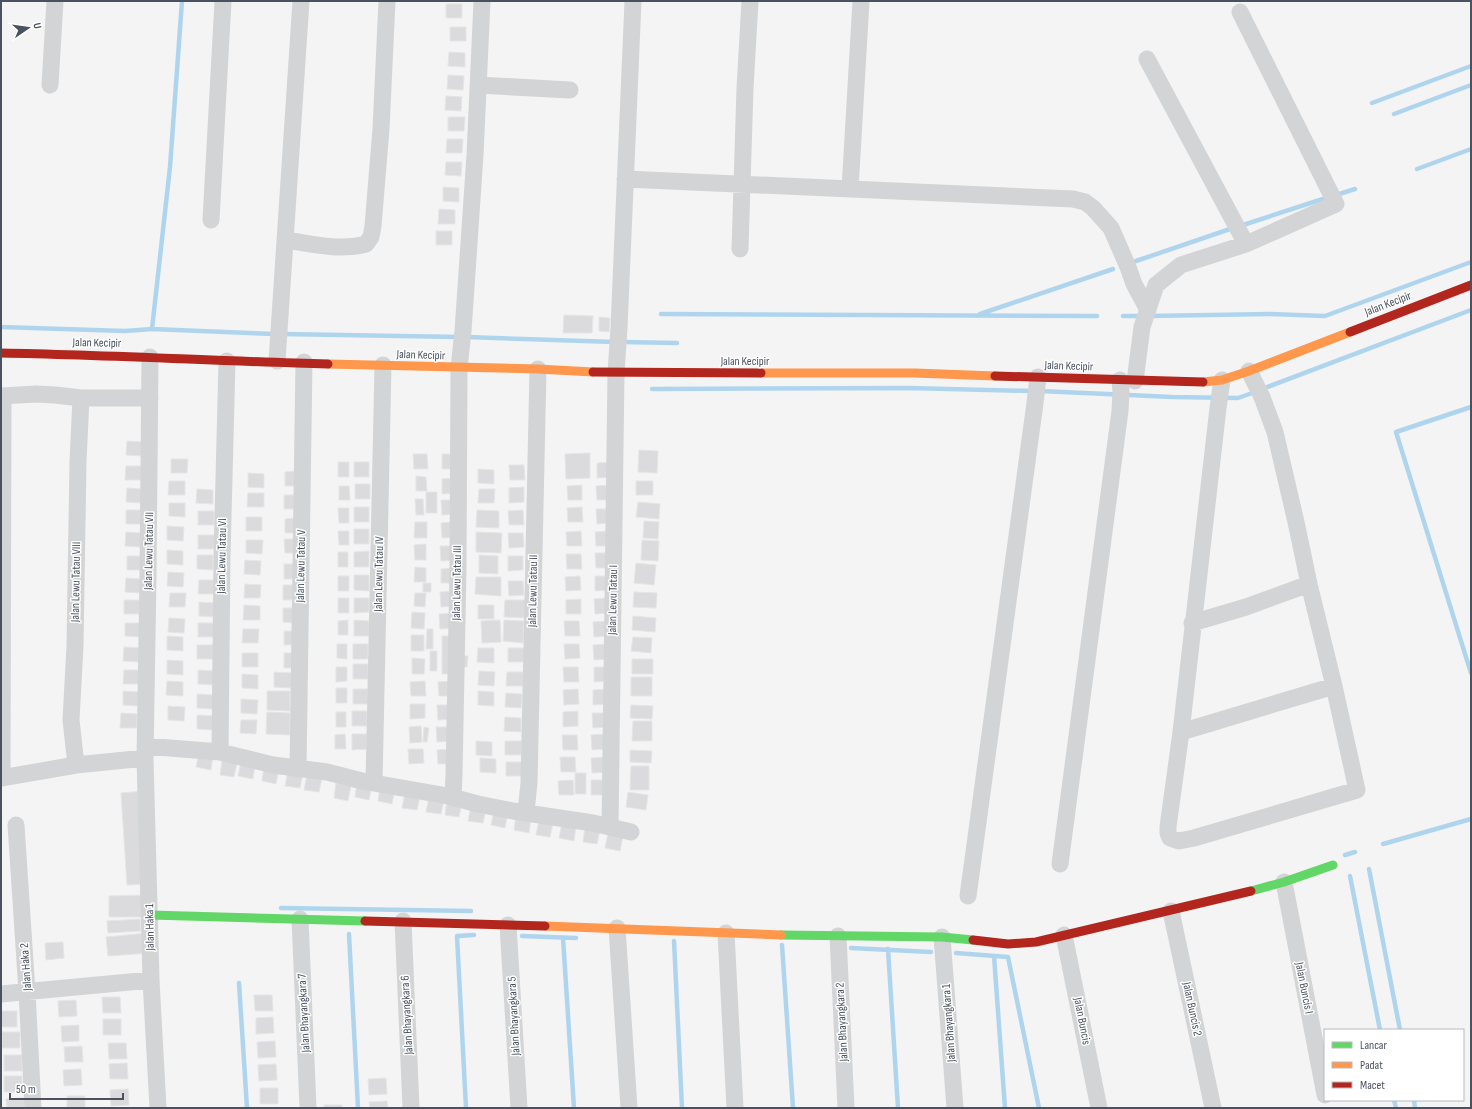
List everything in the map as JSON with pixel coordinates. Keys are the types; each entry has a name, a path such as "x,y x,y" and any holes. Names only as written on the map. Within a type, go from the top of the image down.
{"street":[{"path":"50,85 55,1"},
{"path":"211,220 223,1"},
{"path":"278,345 301,1"},
{"path":"286,240 336,247 359,246 366,244 371,237 381,129 386,1"},
{"name":"Jalan Lewu Tatau III","path":"453,797 458,569 459,368 463,339 482,1"},
{"name":"Jalan Lewu Tatau I","path":"610,826 616,373 633,1"},
{"path":"740,249 750,1"},
{"path":"850,189 861,1"},
{"path":"1060,864 1120,411 1125,384 1156,285 1180,265 1246,244 1336,204 1240,12"},
{"path":"1147,59 1246,244"},
{"path":"478,86 570,90"},
{"path":"626,179 1073,199 1085,202 1093,208 1111,228 1134,284 1148,310"},
{"name":"Jalan Kecipir","path":"1,353 150,357 227,361 278,345 304,362 459,368 538,369 616,373 915,373 1037,382 1125,384 1201,382 1221,385 1256,384 1471,284"},
{"name":"Jalan Lewu Tatau VII","path":"145,752 150,357"},
{"name":"Jalan Lewu Tatau VI","path":"220,752 222,556 227,361"},
{"name":"Jalan Lewu Tatau V","path":"298,769 304,362"},
{"name":"Jalan Lewu Tatau IV","path":"374,783 383,365"},
{"name":"Jalan Lewu Tatau II","path":"526,812 529,783 538,369"},
{"path":"968,896 1036,403 1037,382"},
{"path":"1221,385 1168,827 1170,838 1179,841 1194,838 1357,790 1275,432 1256,384"},
{"path":"150,398 81,398 55,395 2,396 2,777 145,752 220,752 273,765 327,772 374,783 453,797 513,811 610,826 631,832"},
{"name":"Jalan Lewu Tatau VIII","path":"76,765 71,720 75,646 78,461 81,398"},
{"path":"1192,623 1246,608 1309,584"},
{"path":"1180,732 1334,686"},
{"name":"Jalan Haka 1","path":"145,752 151,980 158,1108"},
{"name":"Jalan Haka 2","path":"16,825 33,1108"},
{"path":"150,915 403,921 806,936 942,937 1008,944 1036,942 1064,934 1171,911 1284,882 1333,865"},
{"name":"Jalan Buncis I","path":"1284,882 1324,1089"},
{"name":"Jalan Buncis 2","path":"1171,911 1213,1108"},
{"name":"Jalan Bhayangkara 7","path":"300,919 308,1108"},
{"name":"Jalan Bhayangkara 6","path":"403,921 411,1108"},
{"name":"Jalan Bhayangkara 5","path":"508,925 519,1108"},
{"path":"617,928 629,1108"},
{"path":"726,933 735,1108"},
{"name":"Jalan Buncis","path":"1064,934 1100,1108"},
{"name":"Jalan Bhayangkara 2","path":"838,936 846,1108"},
{"name":"Jalan Bhayangkara 1","path":"942,937 955,1108"},
{"path":"1,994 151,980"}],"building":[{"path":"446,4 462,4 462,18 446,18"},
{"path":"450,27 466,27 466,41 450,41"},
{"path":"449,52 465,53 465,67 448,66"},
{"path":"448,75 464,76 463,90 447,89"},
{"path":"446,96 462,97 461,111 445,110"},
{"path":"448,117 465,117 464,131 448,131"},
{"path":"447,139 463,139 462,153 446,153"},
{"path":"446,162 462,162 461,176 445,175"},
{"path":"443,187 459,188 459,202 443,201"},
{"path":"439,209 455,210 455,224 438,224"},
{"path":"436,231 452,231 452,245 436,245"},
{"path":"564,315 593,316 592,333 563,333"},
{"path":"599,317 610,318 609,332 599,331"},
{"path":"127,441 143,442 143,456 126,455"},
{"path":"639,450 658,451 657,473 638,472"},
{"path":"590,453 590,478 566,479 565,454"},
{"path":"413,454 427,454 428,469 414,469"},
{"path":"442,454 457,454 457,469 442,469"},
{"path":"171,459 188,459 187,473 171,473"},
{"path":"338,462 349,462 349,477 338,477"},
{"path":"354,462 369,462 369,477 354,477"},
{"path":"612,462 612,477 597,478 597,463"},
{"path":"509,465 524,465 525,480 510,480"},
{"path":"126,466 142,466 141,480 125,480"},
{"path":"478,469 494,470 494,484 478,483"},
{"path":"296,471 296,486 285,486 285,472"},
{"path":"248,473 264,474 264,488 248,487"},
{"path":"416,476 426,477 427,491 416,491"},
{"path":"457,478 457,493 442,494 442,479"},
{"path":"169,481 185,481 185,495 168,495"},
{"path":"636,481 653,481 653,495 636,495"},
{"path":"355,484 370,484 370,499 355,499"},
{"path":"582,485 582,500 568,500 567,486"},
{"path":"611,485 612,500 597,500 596,486"},
{"path":"339,486 349,486 350,500 339,500"},
{"path":"524,487 524,502 509,503 509,488"},
{"path":"127,488 143,489 143,503 126,502"},
{"path":"197,489 213,490 213,504 196,503"},
{"path":"479,489 495,489 494,503 478,503"},
{"path":"426,492 437,492 437,513 426,513"},
{"path":"248,493 264,493 264,507 247,507"},
{"path":"284,495 295,495 295,509 284,509"},
{"path":"415,499 423,499 424,515 416,515"},
{"path":"441,500 456,500 457,514 442,515"},
{"path":"638,502 660,504 659,519 636,517"},
{"path":"169,503 185,503 185,517 169,516"},
{"path":"354,507 369,507 369,522 354,522"},
{"path":"582,507 583,522 568,522 567,508"},
{"path":"338,508 349,508 349,523 339,523"},
{"path":"596,509 611,509 612,523 597,524"},
{"path":"126,510 143,510 142,524 126,524"},
{"path":"477,510 499,511 499,528 476,527"},
{"path":"523,510 524,525 509,525 508,511"},
{"path":"198,511 214,511 214,525 198,525"},
{"path":"246,517 262,517 262,531 246,531"},
{"path":"295,518 295,533 285,533 285,519"},
{"path":"644,521 659,522 658,539 643,538"},
{"path":"415,522 427,522 427,538 414,538"},
{"path":"456,522 457,537 442,538 441,523"},
{"path":"167,526 184,527 183,541 167,540"},
{"path":"354,529 369,529 369,544 354,544"},
{"path":"338,531 349,531 349,545 339,545"},
{"path":"581,531 582,546 567,546 566,532"},
{"path":"610,531 611,546 596,546 595,532"},
{"path":"126,532 142,533 141,547 125,546"},
{"path":"476,532 502,533 501,553 476,552"},
{"path":"508,533 523,533 524,547 509,548"},
{"path":"198,535 215,535 214,549 198,549"},
{"path":"284,539 295,539 295,553 285,553"},
{"path":"246,540 263,540 262,554 246,553"},
{"path":"642,540 659,541 658,561 641,560"},
{"path":"426,544 426,560 415,560 414,545"},
{"path":"440,546 455,546 456,560 441,561"},
{"path":"167,550 183,551 183,565 167,564"},
{"path":"369,551 369,567 354,567 354,552"},
{"path":"338,552 348,552 348,567 338,567"},
{"path":"595,553 610,553 611,568 596,568"},
{"path":"566,554 581,554 582,569 567,569"},
{"path":"197,555 213,555 213,570 197,569"},
{"path":"479,555 498,556 498,574 479,573"},
{"path":"127,556 143,556 143,570 127,570"},
{"path":"508,556 523,556 523,570 508,571"},
{"path":"245,560 261,561 260,575 244,574"},
{"path":"636,563 656,565 654,585 634,583"},
{"path":"284,564 295,564 295,579 284,579"},
{"path":"415,567 426,568 426,582 414,582"},
{"path":"456,568 456,583 441,583 441,569"},
{"path":"168,572 184,573 183,587 167,586"},
{"path":"354,575 369,575 369,591 354,590"},
{"path":"338,576 349,576 349,591 338,591"},
{"path":"580,576 581,590 566,591 565,577"},
{"path":"595,576 610,576 610,590 595,591"},
{"path":"476,577 501,577 501,596 475,594"},
{"path":"126,578 142,579 141,593 125,592"},
{"path":"199,580 215,580 214,594 198,594"},
{"path":"508,581 523,581 524,595 509,596"},
{"path":"423,583 431,583 431,592 423,592"},
{"path":"245,584 261,585 260,598 244,598"},
{"path":"283,585 293,585 293,600 283,600"},
{"path":"455,591 456,606 441,607 440,592"},
{"path":"634,592 657,593 656,608 633,607"},
{"path":"170,593 186,593 185,607 169,607"},
{"path":"415,593 426,593 425,607 414,606"},
{"path":"338,598 349,598 349,613 338,613"},
{"path":"354,598 369,598 369,612 354,613"},
{"path":"609,598 610,613 595,614 594,599"},
{"path":"581,599 581,614 566,614 566,600"},
{"path":"124,600 141,600 140,614 124,614"},
{"path":"505,600 526,600 526,618 504,617"},
{"path":"199,602 215,603 215,617 199,616"},
{"path":"244,605 260,606 260,620 243,620"},
{"path":"478,605 494,605 494,619 478,619"},
{"path":"283,608 294,608 294,623 283,622"},
{"path":"412,612 425,613 424,629 411,628"},
{"path":"454,613 455,628 440,629 439,614"},
{"path":"633,616 656,618 655,632 632,630"},
{"path":"169,618 185,619 184,633 168,632"},
{"path":"348,620 348,635 338,635 338,621"},
{"path":"354,620 369,621 369,636 354,636"},
{"path":"500,620 501,642 482,643 481,621"},
{"path":"504,620 524,621 523,643 503,641"},
{"path":"564,621 579,621 580,636 565,636"},
{"path":"608,621 609,636 594,637 593,622"},
{"path":"125,623 141,623 141,637 125,636"},
{"path":"198,623 214,623 214,637 198,637"},
{"path":"243,629 259,629 258,643 242,643"},
{"path":"427,629 433,629 433,649 426,649"},
{"path":"284,631 295,631 295,645 284,645"},
{"path":"411,635 424,635 424,651 411,651"},
{"path":"167,636 183,637 183,651 167,650"},
{"path":"442,636 454,636 453,674 442,674"},
{"path":"633,637 652,638 651,653 631,651"},
{"path":"337,644 347,644 347,659 337,658"},
{"path":"353,644 368,644 368,659 353,659"},
{"path":"564,644 579,644 580,658 565,659"},
{"path":"608,644 609,659 594,660 593,645"},
{"path":"197,645 213,645 213,659 197,659"},
{"path":"124,647 140,648 140,662 123,661"},
{"path":"478,648 494,648 494,663 477,662"},
{"path":"508,648 525,648 524,662 508,662"},
{"path":"430,651 437,651 437,671 430,671"},
{"path":"242,653 258,653 258,667 242,667"},
{"path":"284,653 294,653 295,668 284,668"},
{"path":"460,656 468,656 467,667 460,667"},
{"path":"412,658 425,659 424,674 412,674"},
{"path":"632,659 653,659 653,674 632,674"},
{"path":"167,660 183,661 183,675 167,674"},
{"path":"353,664 368,664 368,679 353,679"},
{"path":"336,667 347,667 347,681 336,682"},
{"path":"563,667 578,667 579,682 564,682"},
{"path":"594,667 608,667 609,681 594,682"},
{"path":"124,670 140,670 139,684 123,684"},
{"path":"198,670 214,671 214,685 198,684"},
{"path":"479,671 495,672 494,686 478,685"},
{"path":"274,672 292,673 291,688 274,687"},
{"path":"507,672 523,672 523,686 506,686"},
{"path":"242,674 258,675 258,689 242,688"},
{"path":"631,677 652,677 652,696 631,696"},
{"path":"167,681 183,682 183,696 166,695"},
{"path":"425,681 426,696 411,696 410,682"},
{"path":"453,681 454,696 439,696 438,682"},
{"path":"336,688 347,688 347,703 336,703"},
{"path":"353,689 368,689 368,704 353,704"},
{"path":"578,689 579,704 564,705 563,690"},
{"path":"608,689 608,704 593,705 593,690"},
{"path":"123,691 139,692 139,706 123,705"},
{"path":"267,691 290,691 290,711 267,710"},
{"path":"478,691 494,692 494,706 478,705"},
{"path":"506,693 522,694 521,708 505,707"},
{"path":"197,694 213,695 213,709 197,708"},
{"path":"241,699 258,700 257,714 241,713"},
{"path":"410,704 425,704 425,718 410,719"},
{"path":"437,705 452,705 453,719 438,720"},
{"path":"631,705 653,706 652,719 630,718"},
{"path":"168,706 185,707 184,721 168,720"},
{"path":"352,711 367,711 367,726 352,726"},
{"path":"578,711 578,726 563,727 563,712"},
{"path":"267,712 290,713 290,735 266,734"},
{"path":"336,712 346,712 346,727 336,727"},
{"path":"121,713 137,714 137,728 120,728"},
{"path":"592,713 607,713 608,727 593,728"},
{"path":"197,715 213,716 213,730 197,729"},
{"path":"505,717 521,718 521,732 504,731"},
{"path":"241,720 257,720 256,734 240,733"},
{"path":"633,721 652,721 652,741 632,741"},
{"path":"421,726 422,742 410,743 409,727"},
{"path":"424,727 429,728 427,742 423,742"},
{"path":"436,727 452,727 452,741 437,742"},
{"path":"345,734 346,749 335,749 335,735"},
{"path":"352,734 367,734 367,749 352,750"},
{"path":"606,734 607,749 592,750 591,735"},
{"path":"562,735 577,735 578,750 563,750"},
{"path":"476,741 492,742 492,756 476,755"},
{"path":"505,741 522,741 521,755 505,755"},
{"path":"408,749 423,749 424,763 409,764"},
{"path":"452,749 453,764 438,764 437,750"},
{"path":"630,750 652,751 651,763 630,762"},
{"path":"199,753 213,756 211,770 196,767"},
{"path":"560,757 575,757 576,772 561,772"},
{"path":"606,757 607,772 592,773 591,758"},
{"path":"480,758 496,759 496,773 480,772"},
{"path":"222,760 237,763 234,777 220,775"},
{"path":"241,762 255,764 253,779 238,776"},
{"path":"506,762 522,762 522,776 506,776"},
{"path":"264,766 279,769 276,784 262,781"},
{"path":"631,766 649,766 649,790 630,790"},
{"path":"288,771 303,774 300,788 285,786"},
{"path":"575,773 586,773 586,794 575,794"},
{"path":"307,775 322,778 319,792 304,790"},
{"path":"573,780 574,795 559,795 558,781"},
{"path":"591,780 606,780 606,795 591,795"},
{"path":"336,783 351,786 348,801 334,798"},
{"path":"357,783 372,785 369,800 355,797"},
{"path":"380,786 395,789 392,804 378,801"},
{"path":"142,791 148,884 127,885 121,793"},
{"path":"628,792 648,795 646,810 626,807"},
{"path":"405,793 420,796 417,810 402,808"},
{"path":"429,797 444,800 441,814 426,812"},
{"path":"447,800 462,803 459,817 445,815"},
{"path":"471,806 486,809 483,823 468,821"},
{"path":"494,811 508,813 505,828 491,825"},
{"path":"516,815 531,818 529,833 514,830"},
{"path":"539,820 553,823 550,837 536,835"},
{"path":"562,823 576,826 574,841 559,838"},
{"path":"585,827 600,830 597,844 583,842"},
{"path":"608,833 623,836 620,851 605,848"},
{"path":"145,895 146,917 109,917 109,896"},
{"path":"140,919 141,931 108,933 107,921"},
{"path":"148,933 149,953 108,956 106,937"},
{"path":"63,942 64,958 46,960 45,943"},
{"path":"254,995 272,995 273,1011 255,1011"},
{"path":"102,997 120,997 121,1013 103,1013"},
{"path":"76,1000 77,1016 59,1017 58,1001"},
{"path":"1,1011 17,1011 17,1027 1,1027"},
{"path":"273,1017 274,1033 256,1034 256,1018"},
{"path":"103,1019 121,1019 121,1035 103,1035"},
{"path":"79,1025 79,1041 62,1042 61,1026"},
{"path":"2,1032 20,1032 20,1048 2,1048"},
{"path":"275,1041 276,1057 258,1058 257,1042"},
{"path":"108,1043 126,1043 127,1059 109,1059"},
{"path":"82,1046 83,1062 65,1062 64,1047"},
{"path":"4,1055 22,1055 22,1071 4,1071"},
{"path":"127,1063 128,1079 110,1079 109,1064"},
{"path":"276,1064 277,1080 259,1081 258,1065"},
{"path":"81,1069 82,1085 64,1086 63,1070"},
{"path":"4,1076 22,1076 22,1092 4,1092"},
{"path":"386,1078 387,1094 369,1095 368,1079"},
{"path":"260,1088 278,1088 278,1104 260,1104"},
{"path":"128,1089 129,1105 111,1106 110,1090"},
{"path":"67,1096 85,1096 85,1108 67,1108"},
{"path":"24,1098 25,1108 7,1108 6,1099"},
{"path":"387,1101 388,1108 370,1108 369,1102"},
{"path":"324,1105 342,1105 342,1108 324,1108"}],"waterway":[{"path":"182,1 170,167 152,329 275,334"},
{"path":"1372,103 1471,66"},
{"path":"1394,114 1471,85"},
{"path":"1417,169 1471,149"},
{"path":"1336,195 1355,189"},
{"path":"1240,226 1329,197"},
{"path":"1136,261 1233,228"},
{"path":"1149,316 1270,314 1325,316 1471,262"},
{"path":"980,314 1113,269"},
{"path":"1262,389 1471,310"},
{"path":"661,314 1097,316"},
{"path":"1123,316 1142,316"},
{"path":"1,327 125,331 152,329"},
{"path":"282,334 459,337"},
{"path":"466,337 615,342"},
{"path":"622,342 677,343"},
{"path":"652,389 908,388 1033,391"},
{"path":"1040,391 1172,397 1238,398 1255,392"},
{"path":"1471,407 1396,432 1471,673"},
{"path":"1383,844 1471,819"},
{"path":"1345,855 1355,852"},
{"path":"1369,869 1400,1029"},
{"path":"1350,876 1380,1029"},
{"path":"281,908 471,911"},
{"path":"349,934 358,1108"},
{"path":"466,1108 457,936 474,935"},
{"path":"522,936 576,938"},
{"path":"563,938 574,1108"},
{"path":"674,941 682,1108"},
{"path":"782,945 793,1108"},
{"path":"851,948 931,952"},
{"path":"888,949 898,1108"},
{"path":"956,953 1008,957 1039,1108"},
{"path":"994,956 1005,1108"},
{"path":"239,983 247,1108"},
{"path":"1394,1101 1396,1108"},
{"path":"1414,1101 1415,1108"}],"traffic: fast":[{"path":"1251,891 1284,882 1333,865"},
{"path":"150,915 365,921"},
{"path":"781,935 942,937 973,940"}],"traffic: slow":[{"path":"1203,382 1222,380 1249,371 1350,332"},
{"path":"328,364 538,369 593,372"},
{"path":"761,373 915,373 995,376"},
{"path":"545,926 781,935"}],"traffic: jam":[{"path":"1350,332 1471,285"},
{"path":"1,353 328,364"},
{"path":"593,372 761,373"},
{"path":"995,376 1203,382"},
{"path":"973,940 1008,944 1036,942 1251,891"},
{"path":"365,921 545,926"}]}
